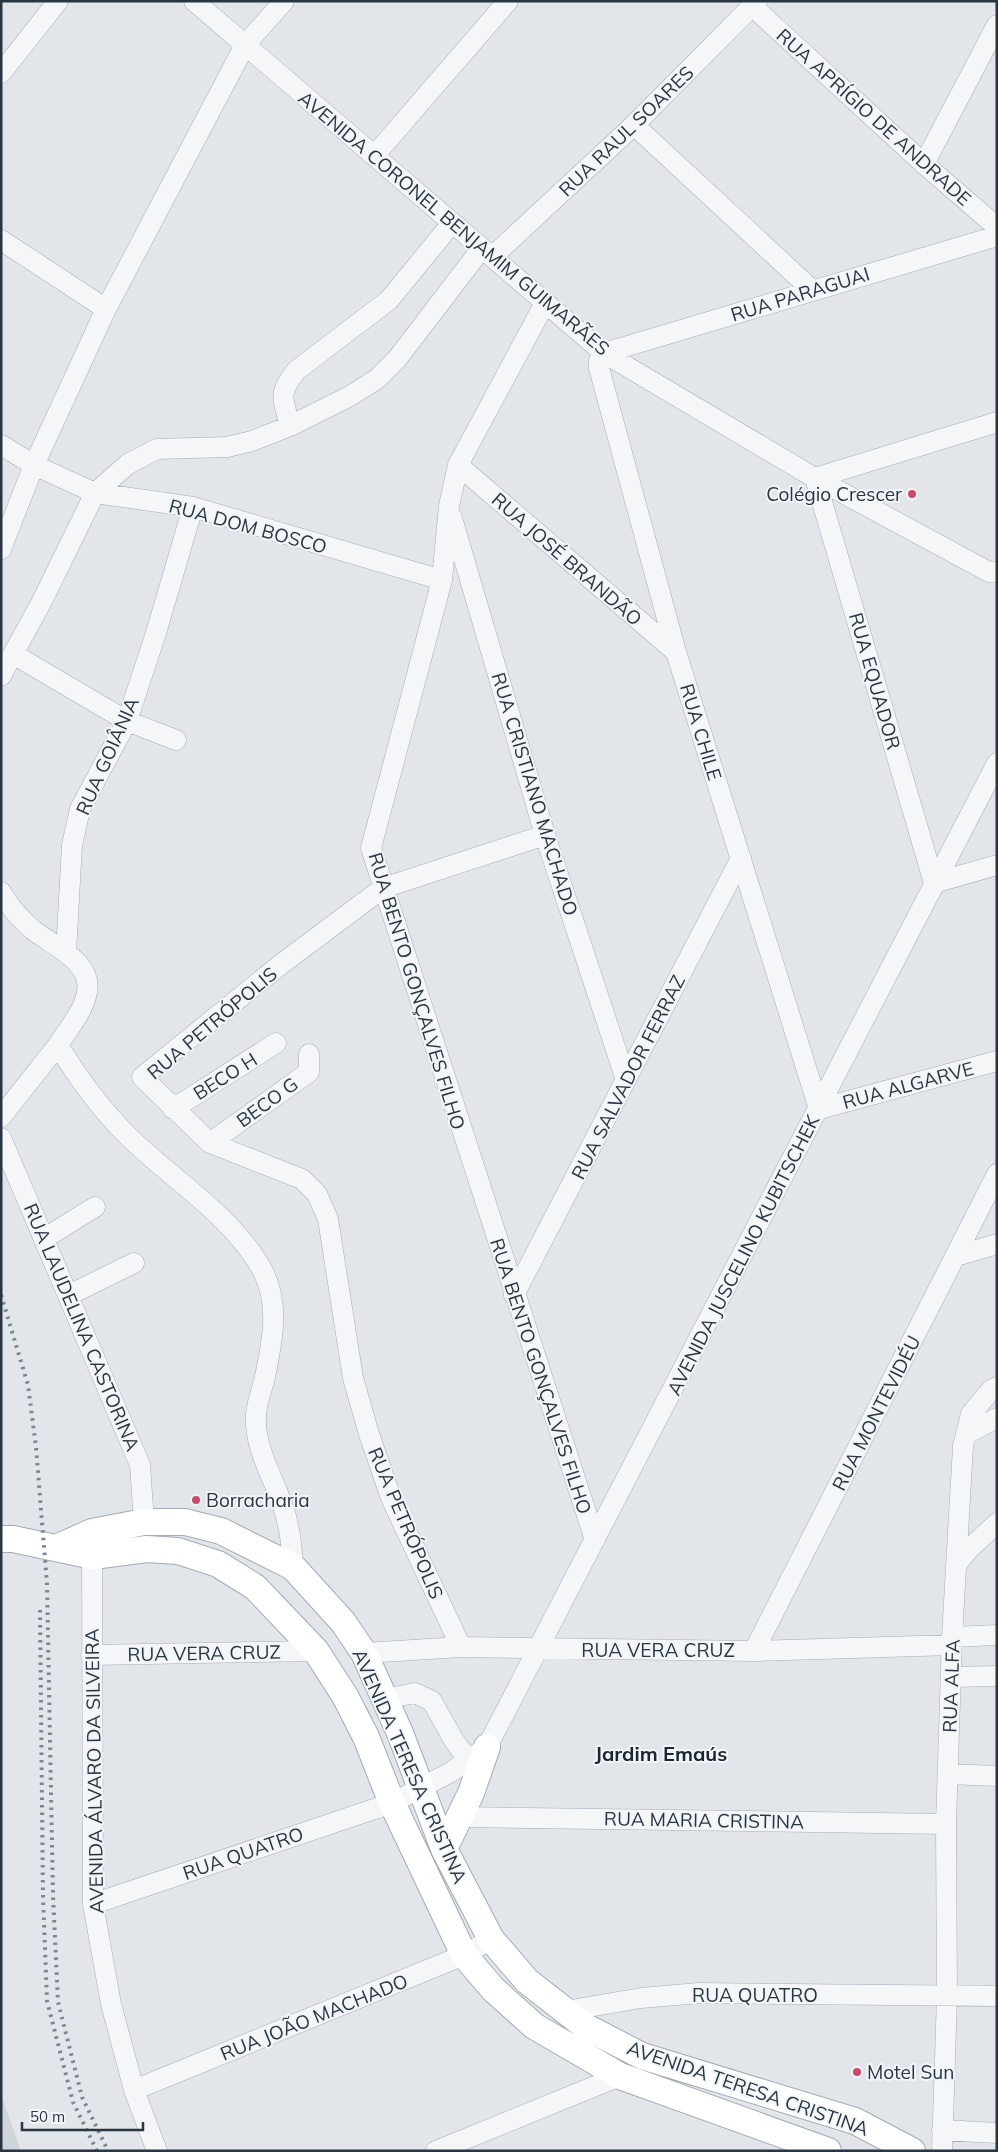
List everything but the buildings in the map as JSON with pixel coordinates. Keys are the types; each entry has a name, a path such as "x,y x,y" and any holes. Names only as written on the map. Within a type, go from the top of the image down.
{"main road":[{"name":"AVENIDA TERESA CRISTINA","path":"92,1544 144,1522 185,1522 221,1531 293,1567 343,1622 364,1653 385,1699 444,1849 492,1939 528,1981 586,2027 642,2056 855,2121 912,2151"},
{"name":"AVENIDA TERESA CRISTINA","path":"5,1536 56,1548 92,1544 178,1551 218,1564 255,1587 316,1651 344,1696 366,1737 392,1803 464,1955 493,1989 534,2026 620,2076 828,2151"},
{"path":"444,1849 461,1817 477,1754"}],"street":[{"path":"1,73 58,1"},
{"name":"AVENIDA CORONEL BENJAMIM GUIMARÃES","path":"194,1 604,353 815,478 994,575"},
{"path":"1,549 34,465 106,308 245,45 284,1"},
{"path":"374,156 508,1"},
{"name":"RUA RAUL SOARES","path":"95,493 128,464 157,449 227,447 252,441 290,426 350,396 377,379 397,359 487,253 634,125 755,4"},
{"name":"RUA APRÍGIO DE ANDRADE","path":"755,4 924,164 997,227"},
{"path":"924,164 997,25"},
{"path":"634,125 812,290"},
{"path":"290,426 282,397 284,385 297,370 389,300 452,223"},
{"name":"RUA PARAGUAI","path":"604,353 997,236"},
{"path":"1,240 106,308"},
{"name":"RUA BENTO GONÇALVES FILHO","path":"545,303 458,466 449,506 442,580 371,848 594,1540"},
{"name":"RUA CHILE","path":"604,353 599,361 599,368 676,652 819,1109"},
{"path":"815,478 997,422"},
{"name":"RUA DOM BOSCO","path":"1,444 34,465 95,493 193,507 442,580"},
{"name":"RUA JOSÉ BRANDÃO","path":"458,466 676,652"},
{"name":"RUA EQUADOR","path":"815,478 934,883"},
{"path":"1,676 41,603 95,493"},
{"name":"RUA CRISTIANO MACHADO","path":"449,506 545,835 626,1080"},
{"name":"RUA GOIÂNIA","path":"66,953 72,845 80,809 127,721 156,633 193,507"},
{"path":"13,654 127,721 176,740"},
{"name":"AVENIDA JUSCELINO KUBITSCHEK","path":"477,1754 539,1650 594,1540 997,763"},
{"name":"RUA PETRÓPOLIS","path":"460,1647 391,1498 368,1434 352,1378 328,1219 318,1194 302,1180 210,1143 142,1077 280,965 383,888 545,835"},
{"name":"RUA SALVADOR FERRAZ","path":"514,1295 741,858"},
{"path":"934,883 997,865"},
{"path":"1,892 9,906 32,929 66,953 80,966 87,978 88,991 83,1005 58,1045 1,1118"},
{"name":"BECO H","path":"173,1109 276,1043"},
{"path":"58,1045 77,1076 122,1130 233,1228 258,1262 270,1287 275,1315 270,1355 256,1414 259,1450 282,1503 291,1534 293,1567"},
{"name":"BECO G","path":"210,1143 309,1072 309,1054"},
{"name":"RUA ALGARVE","path":"819,1109 997,1061"},
{"name":"RUA LAUDELINA CASTORINA","path":"1,1138 140,1465 144,1522"},
{"name":"RUA MONTEVIDÉU","path":"754,1651 997,1174"},
{"path":"45,1238 95,1207"},
{"path":"956,1256 997,1244"},
{"path":"69,1295 134,1263"},
{"name":"RUA ALFA","path":"942,2151 947,1997 946,1824 952,1641 962,1446 971,1414 991,1390 997,1387"},
{"path":"966,1434 997,1418"},
{"path":"956,1566 968,1550 997,1523"},
{"name":"AVENIDA ÁLVARO DA SILVEIRA","path":"92,1544 91,1655 94,1904 111,2004 134,2090 157,2151"},
{"name":"RUA VERA CRUZ","path":"364,1653 460,1647 539,1650 754,1651 952,1641 997,1635"},
{"name":"RUA VERA CRUZ","path":"91,1655 316,1651"},
{"path":"951,1677 997,1676"},
{"path":"385,1699 415,1693 432,1701 452,1739 477,1754"},
{"name":"RUA QUATRO","path":"94,1904 392,1803 421,1789 477,1754"},
{"path":"948,1774 997,1776"},
{"name":"RUA MARIA CRISTINA","path":"461,1817 946,1824"},
{"name":"RUA JOÃO MACHADO","path":"134,2090 464,1955 492,1939"},
{"name":"RUA QUATRO","path":"565,2011 641,1998 699,1993 947,1997"},
{"path":"947,1997 997,1996"},
{"path":"436,2151 620,2076"},
{"path":"942,2130 997,2133"}],"shaded area":[{"path":"1,2095 21,2151 1,2151"}],"railway":[{"path":"1,1295 28,1385 36,1447 47,1584 53,1895 58,2002 82,2097 108,2151"},
{"path":"40,1610 43,1896 47,2001 73,2102 97,2151"}],"place":[{"name":"Colégio Crescer","path":"912,494"},
{"name":"Borracharia","path":"196,1500"},
{"name":"Motel Sun","path":"857,2072"}],"district":[{"name":"Jardim Emaús","path":"661,1754"}]}
